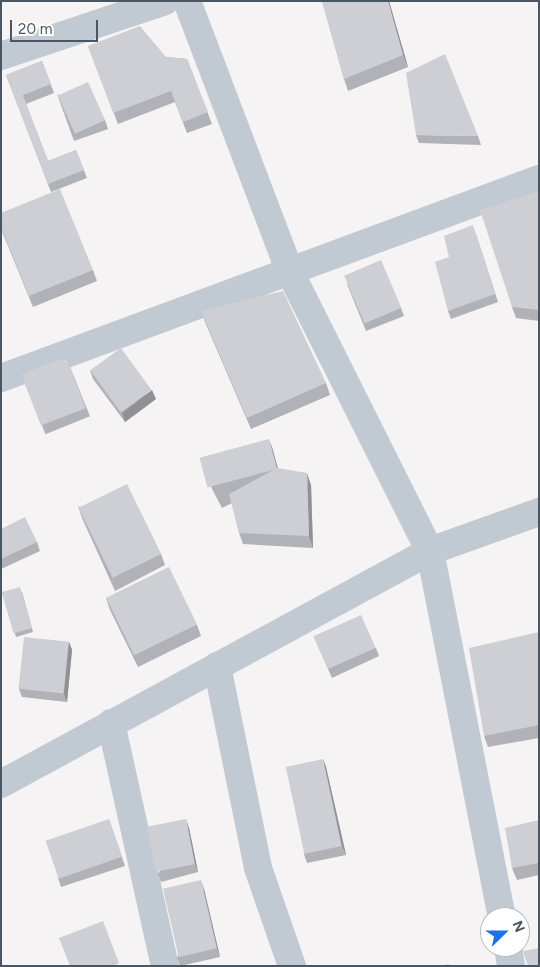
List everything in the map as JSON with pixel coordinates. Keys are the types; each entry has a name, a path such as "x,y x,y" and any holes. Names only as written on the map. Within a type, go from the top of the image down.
{"street":[{"path":"1,56 165,1"},
{"path":"186,1 289,270 430,551 500,907"},
{"path":"1,378 539,179"},
{"path":"1,784 430,551 539,512"},
{"path":"218,666 258,868 292,966"},
{"path":"111,723 165,966"}],"building":[{"path":"322,1 388,1 403,55 344,79"},
{"path":"140,26 166,57 187,59 208,112 183,122 171,91 113,113 88,46"},
{"path":"445,54 478,136 416,135 406,73"},
{"path":"42,61 51,84 23,95 48,161 76,150 84,170 48,184 6,75"},
{"path":"88,82 105,120 75,134 58,95"},
{"path":"60,189 93,270 29,296 1,227 1,213"},
{"path":"539,191 539,310 512,307 480,210"},
{"path":"473,225 495,294 448,311 435,262 449,257 444,236"},
{"path":"381,260 401,308 364,323 344,276"},
{"path":"283,291 326,383 247,418 201,311"},
{"path":"121,348 152,390 121,412 90,370"},
{"path":"66,357 86,408 41,426 21,374"},
{"path":"269,439 277,469 207,488 199,458"},
{"path":"277,468 307,473 309,536 239,533 229,494"},
{"path":"127,484 161,554 113,578 78,508"},
{"path":"25,517 37,542 1,559 1,529"},
{"path":"169,567 197,625 134,655 106,598"},
{"path":"20,587 32,628 14,634 2,592"},
{"path":"361,615 376,648 328,669 313,636"},
{"path":"539,632 539,725 484,736 469,648"},
{"path":"24,637 69,642 63,693 19,689"},
{"path":"323,759 342,846 304,854 286,767"},
{"path":"109,819 122,857 59,879 46,841"},
{"path":"186,819 195,864 156,872 147,827"},
{"path":"539,820 539,863 512,868 505,828"},
{"path":"201,880 217,948 179,957 163,889"},
{"path":"103,921 119,963 113,966 70,966 59,938"},
{"path":"539,948 539,966 528,966 525,957 530,957 530,950"}]}
